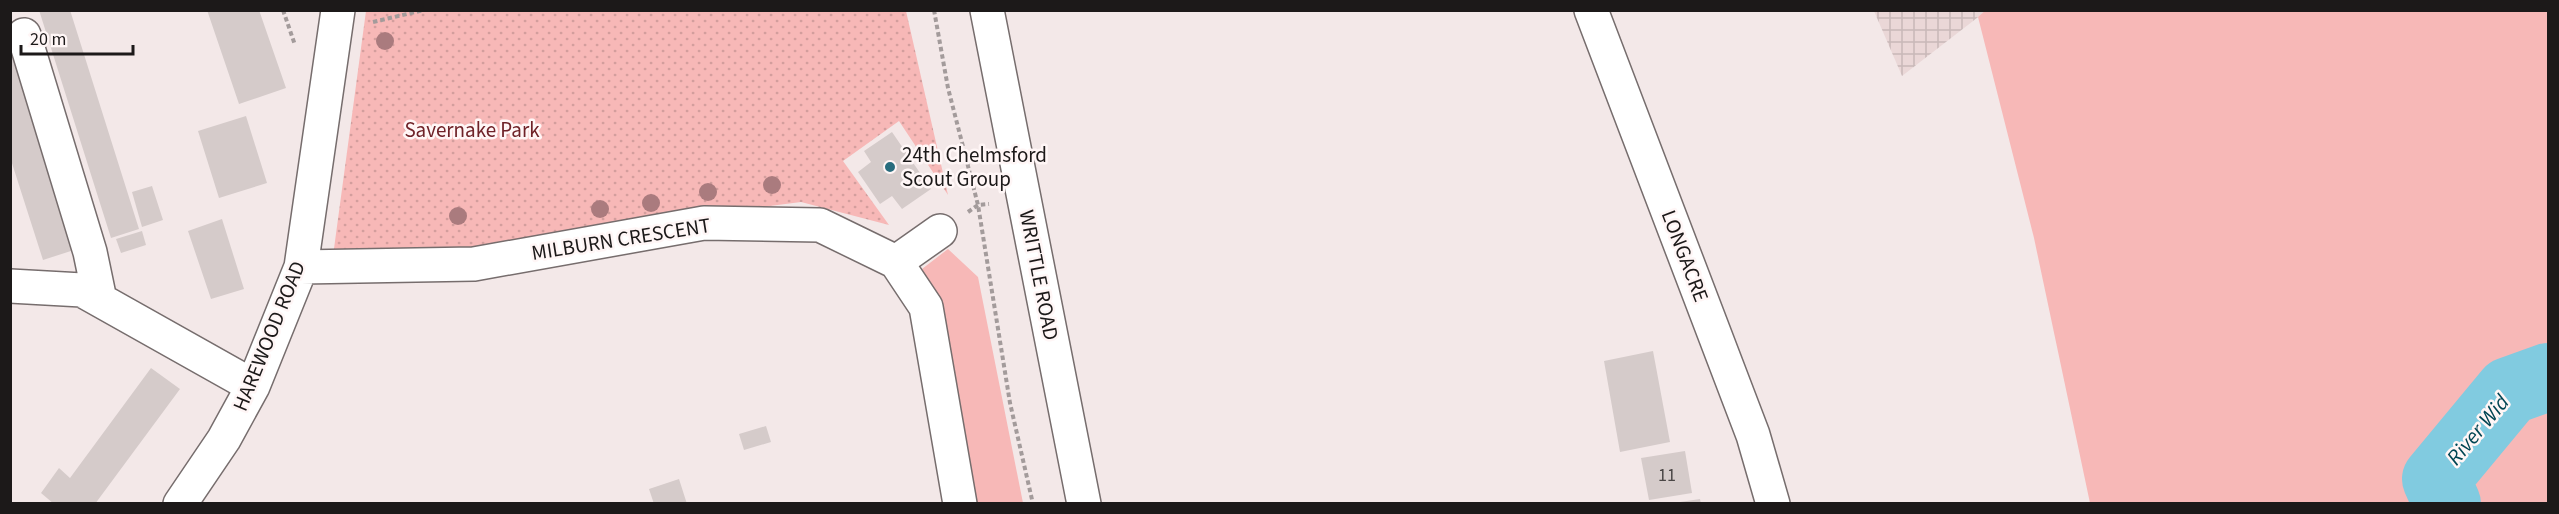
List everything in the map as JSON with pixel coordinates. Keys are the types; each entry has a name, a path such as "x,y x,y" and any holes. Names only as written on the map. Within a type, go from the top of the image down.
{"street":[{"name":"WRITTLE ROAD","path":"987,10 1084,504"},
{"name":"LONGACRE","path":"1592,10 1752,435 1773,504"},
{"name":"HAREWOOD ROAD","path":"180,504 224,439 253,386 301,267 337,16"},
{"path":"24,35 90,252 100,300"},
{"name":"MILBURN CRESCENT","path":"301,267 474,264 704,223 820,225 896,262"},
{"path":"940,231 896,262 926,307 960,504"},
{"path":"10,286 82,290 253,386"}],"path":[{"path":"337,16 376,22 424,10"},
{"path":"934,10 948,88 978,205 1010,403 1033,504"},
{"path":"940,231 978,205 1024,198"}],"shaded area":[{"path":"1874,11 1986,11 1902,76"}],"green space":[{"path":"1986,10 2548,11 2548,503 2090,503 2034,238 1978,17"},
{"name":"Savernake Park","path":"366,11 906,11 948,195 899,121 843,161 889,225 801,202 714,213 468,253 333,256"},
{"path":"948,249 978,277 1023,503 977,503 942,307 922,269"}],"building":[{"path":"39,10 70,10 139,229 111,238"},
{"path":"207,10 259,10 286,88 239,104"},
{"path":"11,48 74,250 43,260 10,157"},
{"path":"246,116 267,183 219,198 198,131"},
{"name":"24th Chelmsford Scout Group","path":"892,132 931,189 902,209 892,196 880,204 858,172 871,162 864,151"},
{"path":"152,186 163,220 142,227 132,192"},
{"path":"222,219 244,289 211,299 188,231"},
{"path":"142,231 146,245 121,253 116,239"},
{"path":"1653,351 1670,442 1620,452 1604,361"},
{"path":"151,368 180,389 95,504 54,504 41,493 59,468 70,478"},
{"path":"766,426 771,442 744,450 739,434"},
{"path":"1685,451 1692,493 1649,500 1641,458"},
{"path":"679,479 687,504 654,504 649,489"},
{"path":"1700,499 1701,504 1680,504 1680,502"}],"waterway":[{"name":"River Wid","path":"2447,504 2436,479 2509,391 2548,377"}],"place":[{"name":"24th Chelmsford Scout Group","path":"890,167"}]}
